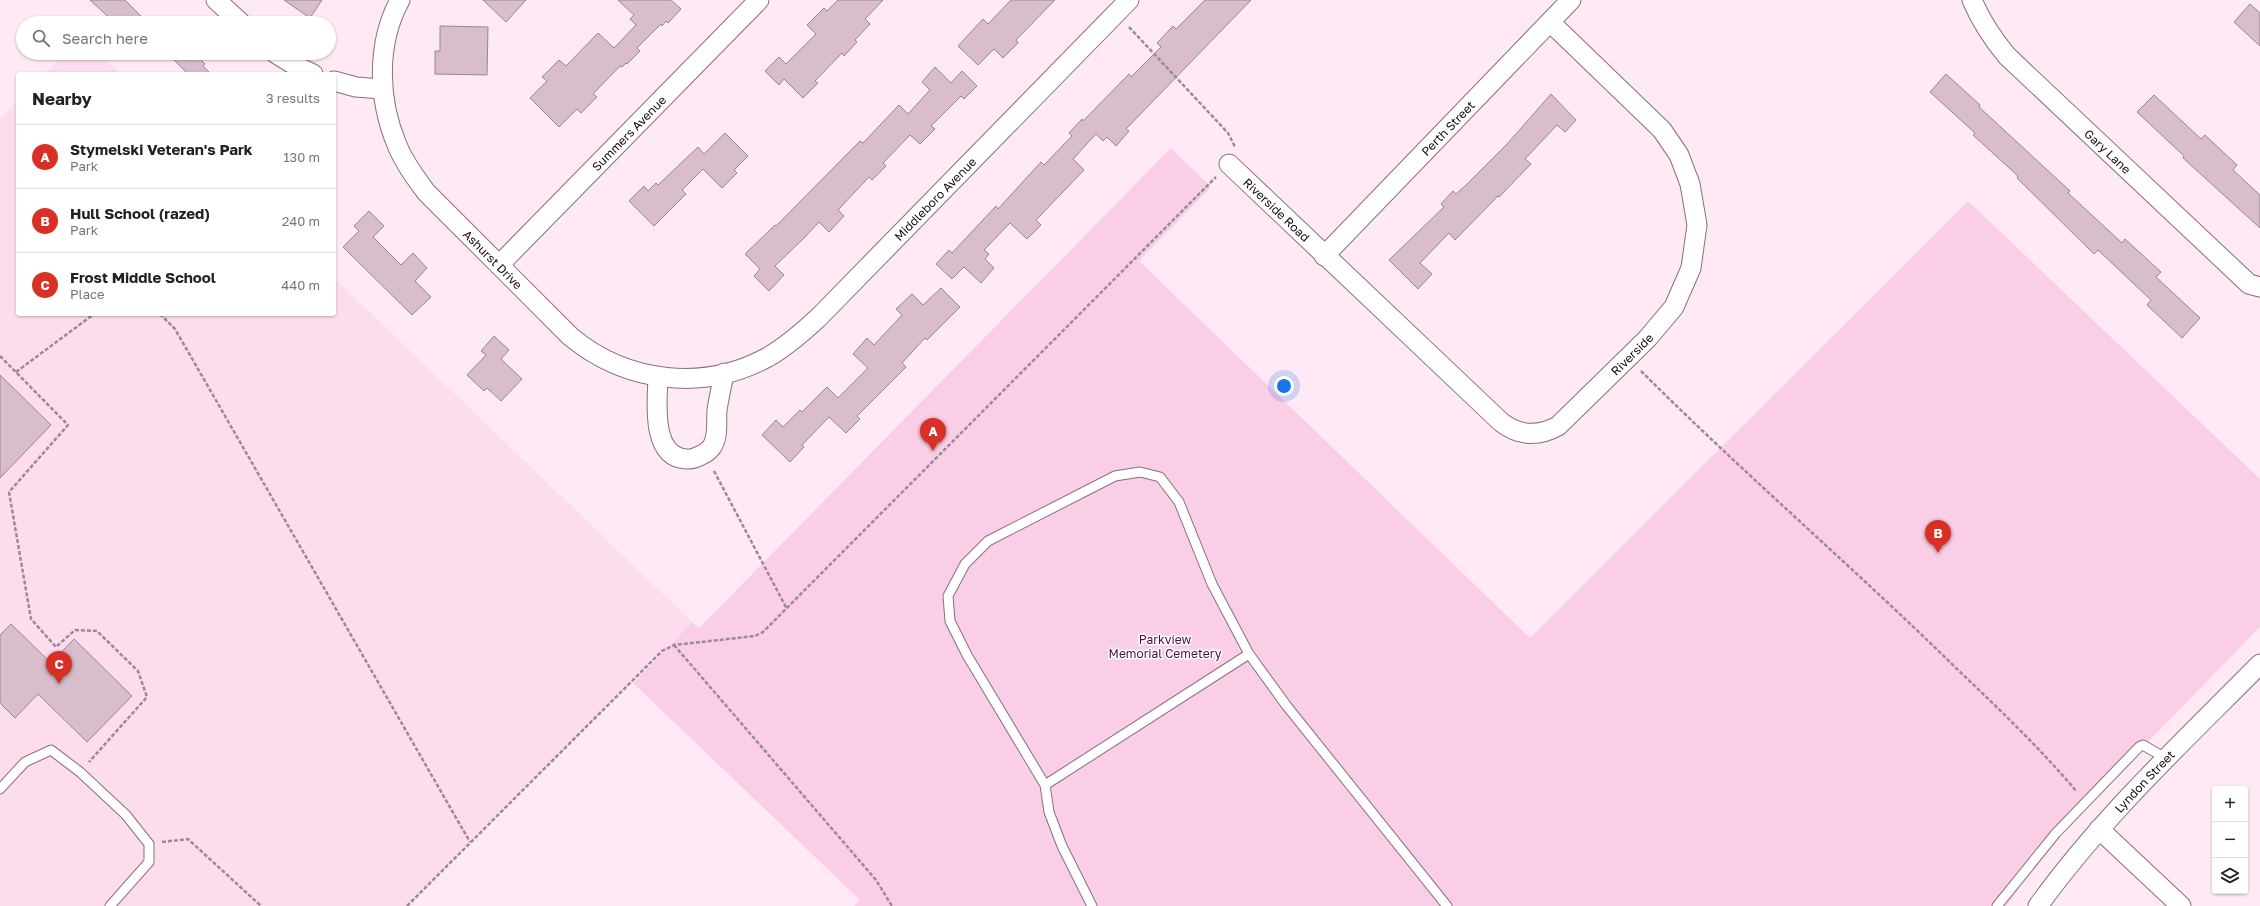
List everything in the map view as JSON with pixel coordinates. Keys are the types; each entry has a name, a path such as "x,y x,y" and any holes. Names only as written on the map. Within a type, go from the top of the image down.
{"street":[{"path":"216,0 233,16"},
{"name":"Ashurst Drive","path":"400,0 388,33 383,59 382,89 391,128 410,169 426,192 586,349 619,367 658,378 697,377"},
{"name":"Summers Avenue","path":"499,265 759,0"},
{"name":"Middleboro Avenue","path":"697,377 724,373 754,364 793,341 819,317 1129,0"},
{"name":"Perth Street","path":"1324,256 1571,0"},
{"name":"Gary Lane","path":"1972,0 1980,20 1992,39 2007,56 2249,284 2260,287"},
{"name":"Riverside","path":"1324,256 1500,422 1519,433 1541,434 1558,426 1628,358 1662,321 1682,291 1695,250 1697,226 1695,202 1679,155 1662,130 1550,22"},
{"path":"286,60 309,72"},
{"path":"336,82 356,87 382,89"},
{"name":"Riverside Road","path":"1228,164 1324,256"},
{"path":"658,378 658,417 663,444 668,451 677,458 688,460 700,456 711,449 716,436 717,411 724,373"},
{"name":"Lyndon Street","path":"2038,906 2062,872 2099,829 2260,664"},
{"path":"2099,829 2180,906"}],"lane":[{"path":"1092,906 1062,846 1049,812 1045,785 967,655 950,621 948,596 965,564 988,540 1115,476 1140,472 1160,476 1179,502 1212,584 1249,654 1286,705 1447,906"},
{"path":"1045,785 1249,654"},
{"path":"1997,906 2056,833 2141,746 2147,747 2167,759"},
{"path":"0,788 25,762 51,750 80,772 126,815 149,844 149,862 110,906"}],"path":[{"path":"407,906 662,651 674,644 755,636 763,632 1228,164 1236,148 1228,133 1115,14"},
{"path":"16,372 91,316"},
{"path":"162,316 179,336 470,842"},
{"path":"0,356 68,425 9,492 31,619 56,647 75,630 97,631 138,671 147,697 80,772"},
{"path":"1628,358 1769,495 1817,537 1940,652 2039,750 2085,802"},
{"path":"0,363 3,360"},
{"path":"714,471 787,609"},
{"path":"674,644 876,880 892,906"},
{"path":"149,844 188,839 261,906"}],"shaded area":[{"path":"59,60 106,60 119,72 47,72"},
{"path":"16,103 16,316 336,316 336,280 692,622 406,906 0,906 0,119"}],"green space":[{"name":"Parkview Memorial Cemetery","path":"1171,148 1211,187 1139,261 1530,638 1968,201 2260,479 2260,627 2067,825 2006,906 854,906 860,900 633,683 692,622 699,628"}],"building":[{"path":"90,0 125,0 141,16 107,16"},
{"path":"284,0 322,0 311,16 307,16"},
{"path":"483,0 526,0 506,22"},
{"path":"618,0 671,0 681,9 668,23 666,21 662,26 661,24 637,48 640,51 627,64 626,63 622,67 620,66 593,94 597,97 581,113 577,109 559,127 530,98 547,81 542,77 559,60 566,66 598,33 614,48 636,25 630,19 634,15"},
{"path":"838,0 883,0 865,19 870,24 855,40 857,42 844,56 842,53 815,81 818,83 803,98 784,79 779,85 765,71 779,57 786,64 816,34 807,25 824,8 827,11"},
{"path":"1011,0 1055,0 1016,40 1018,43 1003,58 994,49 978,65 958,46 983,19 988,24"},
{"path":"1205,0 1251,0 1126,129 1129,131 1116,146 1107,137 1103,141 1096,134 1073,159 1084,170 1036,220 1041,225 1027,239 1010,223 984,250 989,254 985,259 994,268 981,283 964,267 952,279 936,264 949,250 952,253 996,206 998,209 1041,162 1044,165 1072,136 1069,133 1082,119 1083,121 1129,74 1131,77 1161,47 1157,43 1173,26 1176,29"},
{"path":"2250,4 2260,13 2260,46 2234,22"},
{"path":"440,26 488,27 487,75 435,74 435,51 440,51"},
{"path":"174,60 201,60 205,64 203,66 209,72 186,72"},
{"path":"935,67 951,83 962,71 977,86 964,99 961,96 931,126 935,129 920,144 910,135 883,163 886,166 872,180 869,177 838,210 844,216 829,232 819,222 775,266 784,275 769,291 754,276 760,269 745,254 775,225 776,226 860,141 863,143 899,105 908,114 930,90 922,82"},
{"path":"1946,74 1980,105 1979,107 2070,191 2068,193 2122,243 2125,239 2161,272 2156,277 2200,318 2182,338 2147,305 2151,300 2098,250 2094,254 2017,178 2018,176 1973,135 1975,133 1930,92"},
{"path":"1551,94 1576,120 1565,132 1557,125 1525,159 1531,164 1499,197 1498,196 1455,240 1449,233 1420,263 1432,274 1418,289 1389,260 1444,207 1441,204 1453,191 1456,194 1508,143"},
{"path":"2154,95 2201,139 2205,135 2237,165 2233,170 2260,195 2260,228 2183,158 2184,156 2137,112"},
{"path":"725,133 748,156 734,170 737,173 722,188 703,169 682,190 686,194 654,226 629,201 644,186 648,191 656,183 658,185 698,147 704,154"},
{"path":"369,211 384,226 373,237 401,265 413,253 427,268 415,281 431,297 412,315 343,247 359,231 354,226"},
{"path":"941,288 960,307 927,340 925,338 902,363 906,367 857,416 860,419 846,433 829,417 802,445 804,447 790,462 762,435 776,420 783,427 800,410 802,412 827,387 838,398 868,368 853,354 867,338 874,345 902,315 896,309 912,294 923,305"},
{"path":"494,336 509,350 501,359 522,379 501,401 487,388 484,391 467,375 486,355 481,351"},
{"path":"0,375 51,425 0,478"},
{"path":"11,624 51,663 74,639 132,696 87,742 38,694 15,718 0,703 0,635"}],"place":[{"name":"Stymelski Veteran's Park","path":"933,451"},
{"name":"Hull School (razed)","path":"1938,553"},
{"name":"Frost Middle School","path":"59,684"}]}
